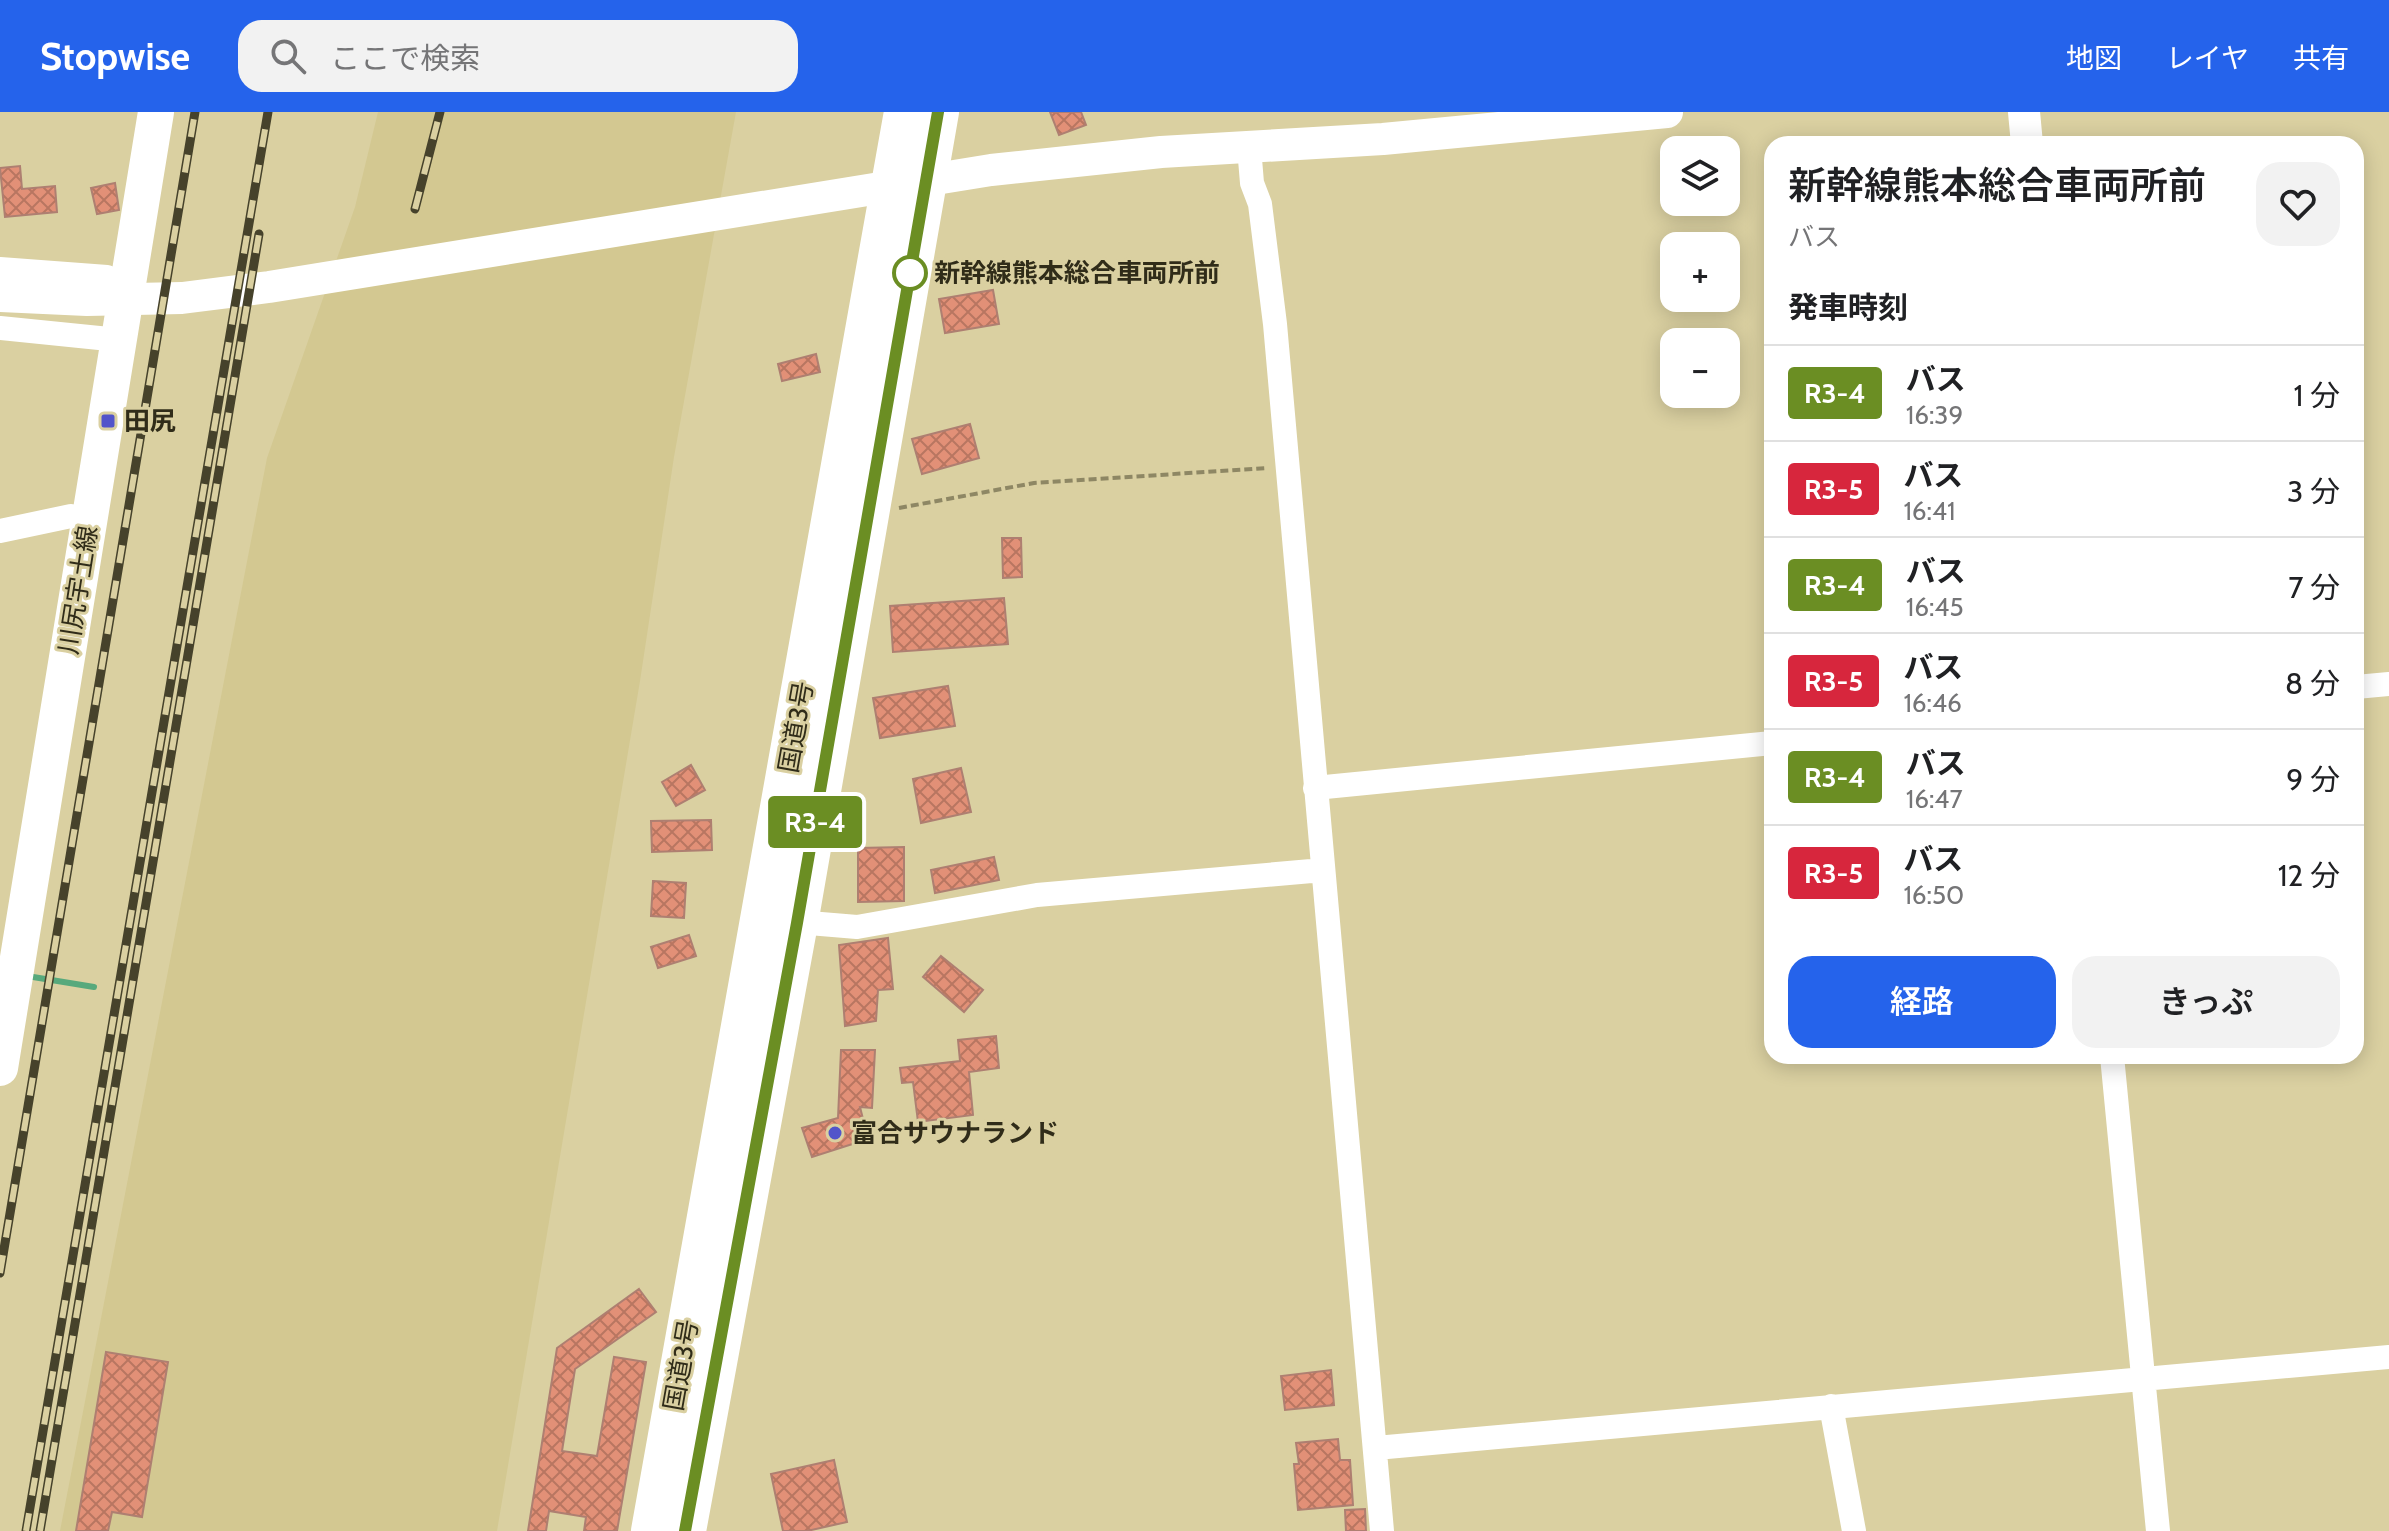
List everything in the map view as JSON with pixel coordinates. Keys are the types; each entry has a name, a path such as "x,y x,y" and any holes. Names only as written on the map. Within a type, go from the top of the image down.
{"highway":[{"name":"国道3号","path":"685,1531 905,112"},
{"name":"国道3号","path":"652,1531 869,513 938,112"}],"main road":[{"name":"川尻宇土線","path":"0,1068 156,112"}],"street":[{"path":"0,296 87,300 182,298 269,287 991,170 1161,152 1399,138 1667,112"},
{"path":"2024,112 2026,136"},
{"path":"1249,147 1252,183 1260,204 1275,324 1382,1531"},
{"path":"0,269 107,277"},
{"path":"0,328 119,340"},
{"path":"0,531 71,516 89,519"},
{"path":"2364,686 2389,684"},
{"path":"1315,788 1764,744"},
{"path":"780,920 857,927 1037,895 1323,870"},
{"path":"2113,1064 2158,1531"},
{"path":"1376,1448 2389,1357"},
{"path":"1831,1406 1854,1531"}],"path":[{"path":"869,513 1034,483 1287,467"}],"shaded area":[{"path":"378,112 736,112 674,457 640,681 497,1531 60,1531 267,458 355,207"}],"building":[{"path":"1050,112 1081,112 1086,125 1059,135"},
{"path":"20,166 22,189 55,186 57,212 5,217 0,168"},
{"path":"115,183 119,210 97,214 91,188"},
{"path":"993,290 999,324 945,333 939,299"},
{"path":"816,354 820,372 782,381 778,364"},
{"path":"970,424 979,458 922,474 912,439"},
{"path":"1002,538 1021,538 1022,577 1003,578"},
{"path":"1004,598 1008,644 893,652 890,606"},
{"path":"948,686 955,726 880,738 873,698"},
{"path":"691,765 705,790 676,806 662,782"},
{"path":"961,768 971,812 921,823 913,779"},
{"path":"711,820 712,850 652,852 651,821"},
{"path":"904,847 904,901 858,902 858,848"},
{"path":"994,857 999,880 935,893 931,870"},
{"path":"653,881 686,883 684,918 651,916"},
{"path":"689,935 696,956 658,968 651,947"},
{"path":"888,938 893,989 878,990 876,1021 845,1026 839,945"},
{"path":"941,956 983,990 964,1012 923,977"},
{"path":"996,1036 999,1068 969,1072 973,1115 918,1122 913,1082 902,1083 900,1068 960,1061 958,1040"},
{"path":"841,1050 875,1050 872,1108 860,1107 868,1139 812,1157 802,1128 838,1118"},
{"path":"639,1289 656,1312 575,1369 562,1451 597,1456 614,1357 646,1362 617,1531 584,1531 586,1517 549,1511 546,1531 528,1531 557,1348"},
{"path":"106,1352 168,1362 142,1517 112,1512 108,1531 76,1531"},
{"path":"1331,1370 1334,1405 1285,1410 1281,1376"},
{"path":"1338,1439 1340,1460 1350,1460 1353,1505 1298,1510 1294,1464 1299,1464 1296,1443"},
{"path":"834,1460 847,1522 807,1531 783,1531 771,1474"},
{"path":"1365,1509 1366,1531 1346,1531 1345,1510"}],"waterway":[{"path":"27,976 94,987"}],"railway":[{"path":"0,1273 195,112"},
{"path":"26,1531 268,112"},
{"path":"415,209 440,112"},
{"path":"40,1531 259,234"}],"bus line":[{"name":"R3-4","path":"685,1531 797,923 938,112"}],"place":[{"name":"新幹線熊本総合車両所前","path":"910,273"},
{"name":"田尻","path":"108,421"},
{"name":"富合サウナランド","path":"835,1133"}]}
